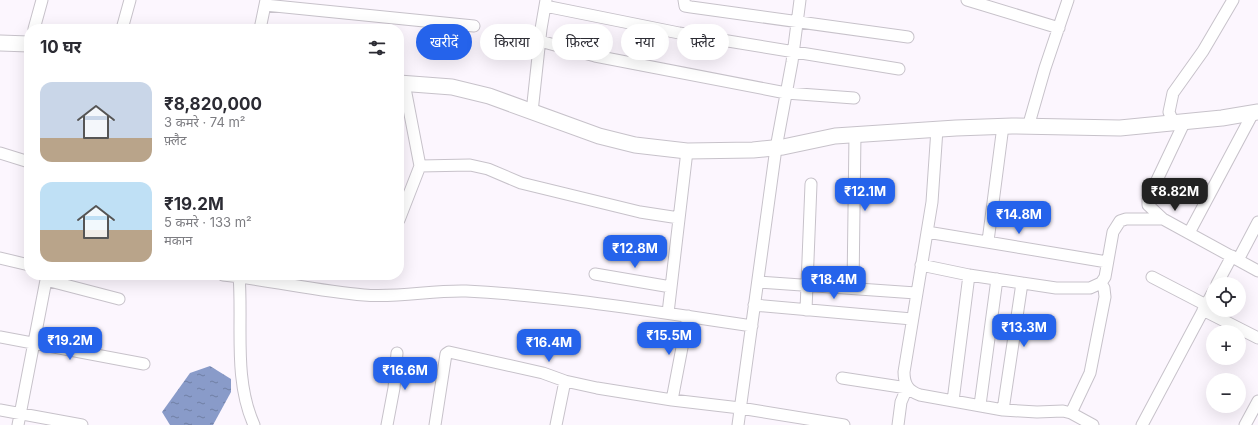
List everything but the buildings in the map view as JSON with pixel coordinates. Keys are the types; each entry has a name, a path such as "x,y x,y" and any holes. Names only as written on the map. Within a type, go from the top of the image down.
{"street":[{"path":"35,24 42,0"},
{"path":"123,24 130,0"},
{"path":"684,0 685,6 704,4 797,21 908,37"},
{"path":"738,425 776,148 793,52 800,0"},
{"path":"967,0 1059,28"},
{"path":"1028,127 1068,0"},
{"path":"1179,122 1170,112 1173,93 1204,51 1233,0"},
{"path":"261,24 265,2 474,26"},
{"path":"543,24 546,3 679,33 899,69"},
{"path":"544,42 595,56 786,93 854,98"},
{"path":"0,43 24,44"},
{"path":"532,112 538,60"},
{"path":"404,83 452,87 489,96 566,125 635,146 687,151 753,150 776,148 834,136 937,129 1003,126 1120,128 1255,113"},
{"path":"404,96 420,166 404,207"},
{"path":"1189,233 1255,113"},
{"path":"1179,122 1148,200 1148,205 1151,210 1163,219 1258,271"},
{"path":"988,241 1003,126"},
{"path":"937,129 933,195 904,372 904,381 907,388 920,395 1003,410 1036,412 1053,410 1071,413 1093,425"},
{"path":"853,288 855,134"},
{"path":"668,313 687,151"},
{"path":"0,153 24,160"},
{"path":"420,166 476,166 488,169 521,183 640,212 679,218"},
{"path":"806,310 811,184"},
{"path":"921,265 969,275 1022,283 1081,289 1096,287 1105,277 1113,232 1120,220 1163,219"},
{"path":"1222,277 1258,222"},
{"path":"927,232 1107,262"},
{"path":"0,258 24,264"},
{"path":"595,274 671,287"},
{"path":"952,401 969,275"},
{"path":"1152,277 1258,338"},
{"path":"980,405 997,279"},
{"path":"18,425 47,280"},
{"path":"54,280 119,299"},
{"path":"239,280 240,355 244,395 254,425"},
{"path":"266,280 365,295 391,296 465,291 550,298 668,313 752,326"},
{"path":"758,282 916,293"},
{"path":"1003,410 1022,283"},
{"path":"1071,413 1087,382 1092,368 1105,297 1104,288 1101,283"},
{"path":"754,305 912,318"},
{"path":"1142,425 1205,308"},
{"path":"672,400 688,316"},
{"path":"0,336 144,364"},
{"path":"435,425 446,354 449,352 543,374 565,381 672,400 740,408 844,425"},
{"path":"387,425 394,388 397,353"},
{"path":"842,378 907,388"},
{"path":"556,425 565,381"},
{"path":"898,425 902,402 907,388"},
{"path":"1245,425 1258,401"},
{"path":"0,410 82,425"}],"water":[{"path":"210,366 231,379 231,392 213,425 170,425 162,412 190,373"}]}
